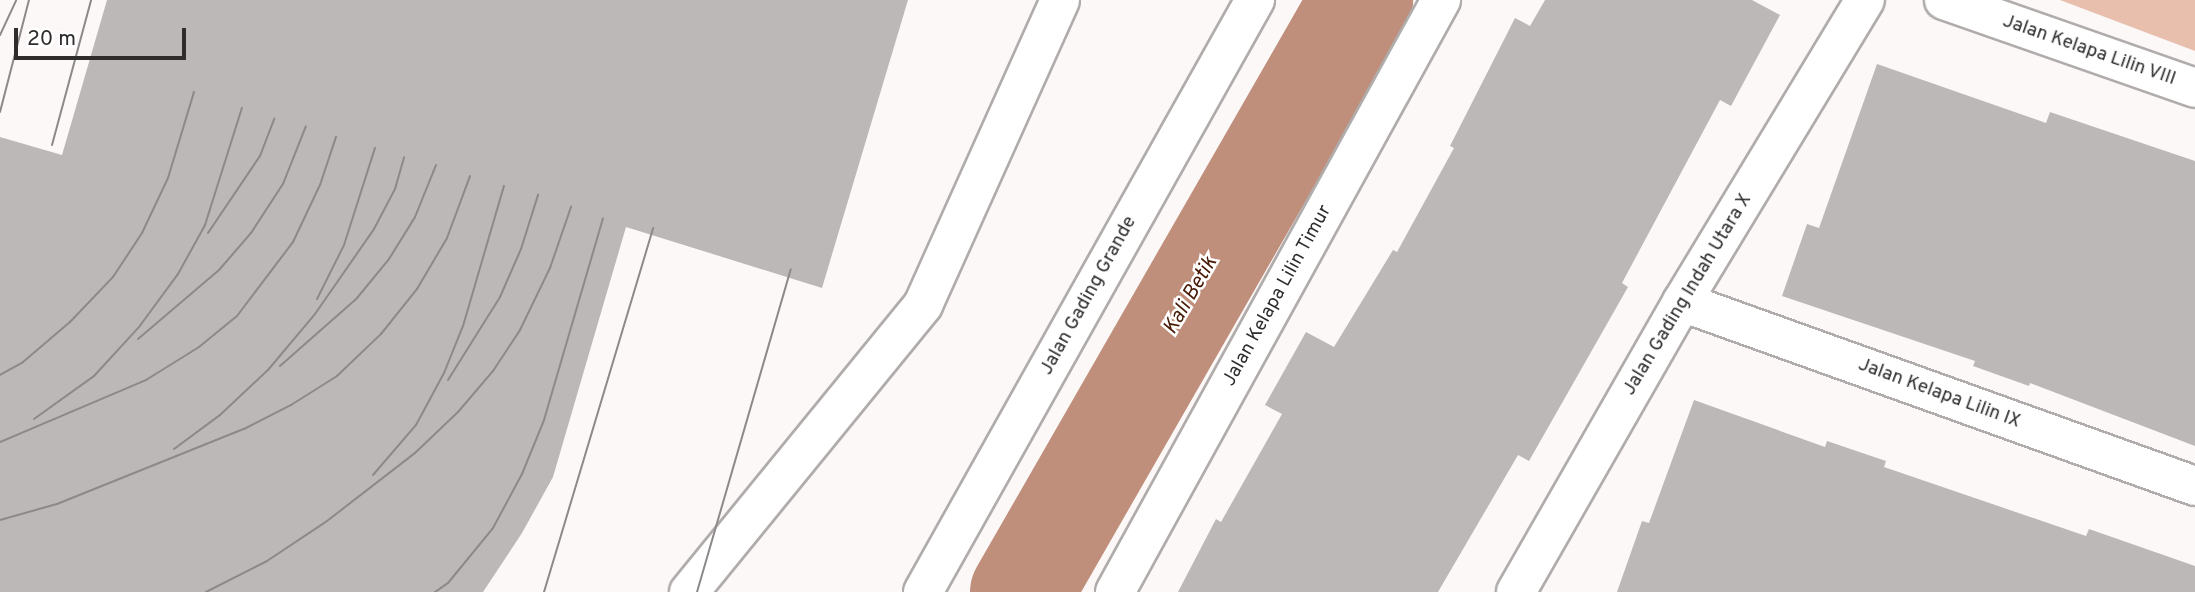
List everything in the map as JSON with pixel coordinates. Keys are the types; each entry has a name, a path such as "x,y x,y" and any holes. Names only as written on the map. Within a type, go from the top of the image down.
{"street":[{"path":"690,592 923,305 1060,0"},
{"name":"Jalan Gading Grande","path":"923,592 1255,0"},
{"name":"Jalan Kelapa Lilin Timur","path":"1115,592 1441,0"},
{"name":"Jalan Gading Indah Utara X","path":"1516,592 1682,302 1866,0"},
{"name":"Jalan Kelapa Lilin VIII","path":"1944,0 2195,88"},
{"name":"Jalan Kelapa Lilin IX","path":"1682,302 2195,486"}],"shaded area":[{"path":"2060,0 2195,0 2195,51"}],"building":[{"path":"107,0 908,0 822,288 626,227 553,477 522,533 483,592 0,592 0,137 62,155"},
{"path":"1545,0 1752,0 1780,15 1731,106 1720,100 1622,283 1628,287 1529,461 1518,455 1438,592 1178,592 1216,519 1221,522 1282,414 1265,405 1306,332 1334,347 1393,250 1397,252 1454,148 1450,146 1515,18 1530,26"},
{"path":"1877,64 2046,123 2050,112 2195,161 2195,446 2030,383 2029,386 1973,366 1975,361 1782,296 1807,224 1819,228"},
{"path":"1694,400 1825,447 1827,441 1886,461 1884,467 2086,536 2089,529 2195,566 2195,592 1617,592 1642,521 1649,523"}],"waterway":[{"name":"Kali Betik","path":"1021,592 1361,0"}],"tram line":[{"path":"0,35 16,0"},
{"path":"0,112 29,0"},
{"path":"52,145 91,0"},
{"path":"0,375 23,362 70,322 113,277 142,233 168,178 194,92"},
{"path":"34,419 94,376 139,327 178,274 205,225 242,108"},
{"path":"208,233 260,156 274,119"},
{"path":"138,339 219,270 251,233 283,184 306,126"},
{"path":"0,442 146,380 199,347 237,316 293,242 320,185 336,137"},
{"path":"317,299 344,245 375,148"},
{"path":"174,449 220,415 268,370 315,314 374,229 395,189 404,157"},
{"path":"280,366 357,298 389,259 415,217 436,165"},
{"path":"0,520 57,504 244,429 291,405 337,376 381,334 417,289 447,238 470,176"},
{"path":"373,475 416,425 444,373 463,326 504,186"},
{"path":"448,380 500,297 521,249 538,195"},
{"path":"206,592 267,561 327,521 415,453 458,412 493,371 520,330 550,268 571,207"},
{"path":"435,592 448,583 493,528 522,474 544,420 603,218"},
{"path":"544,592 653,228"},
{"path":"697,592 791,269"}]}
